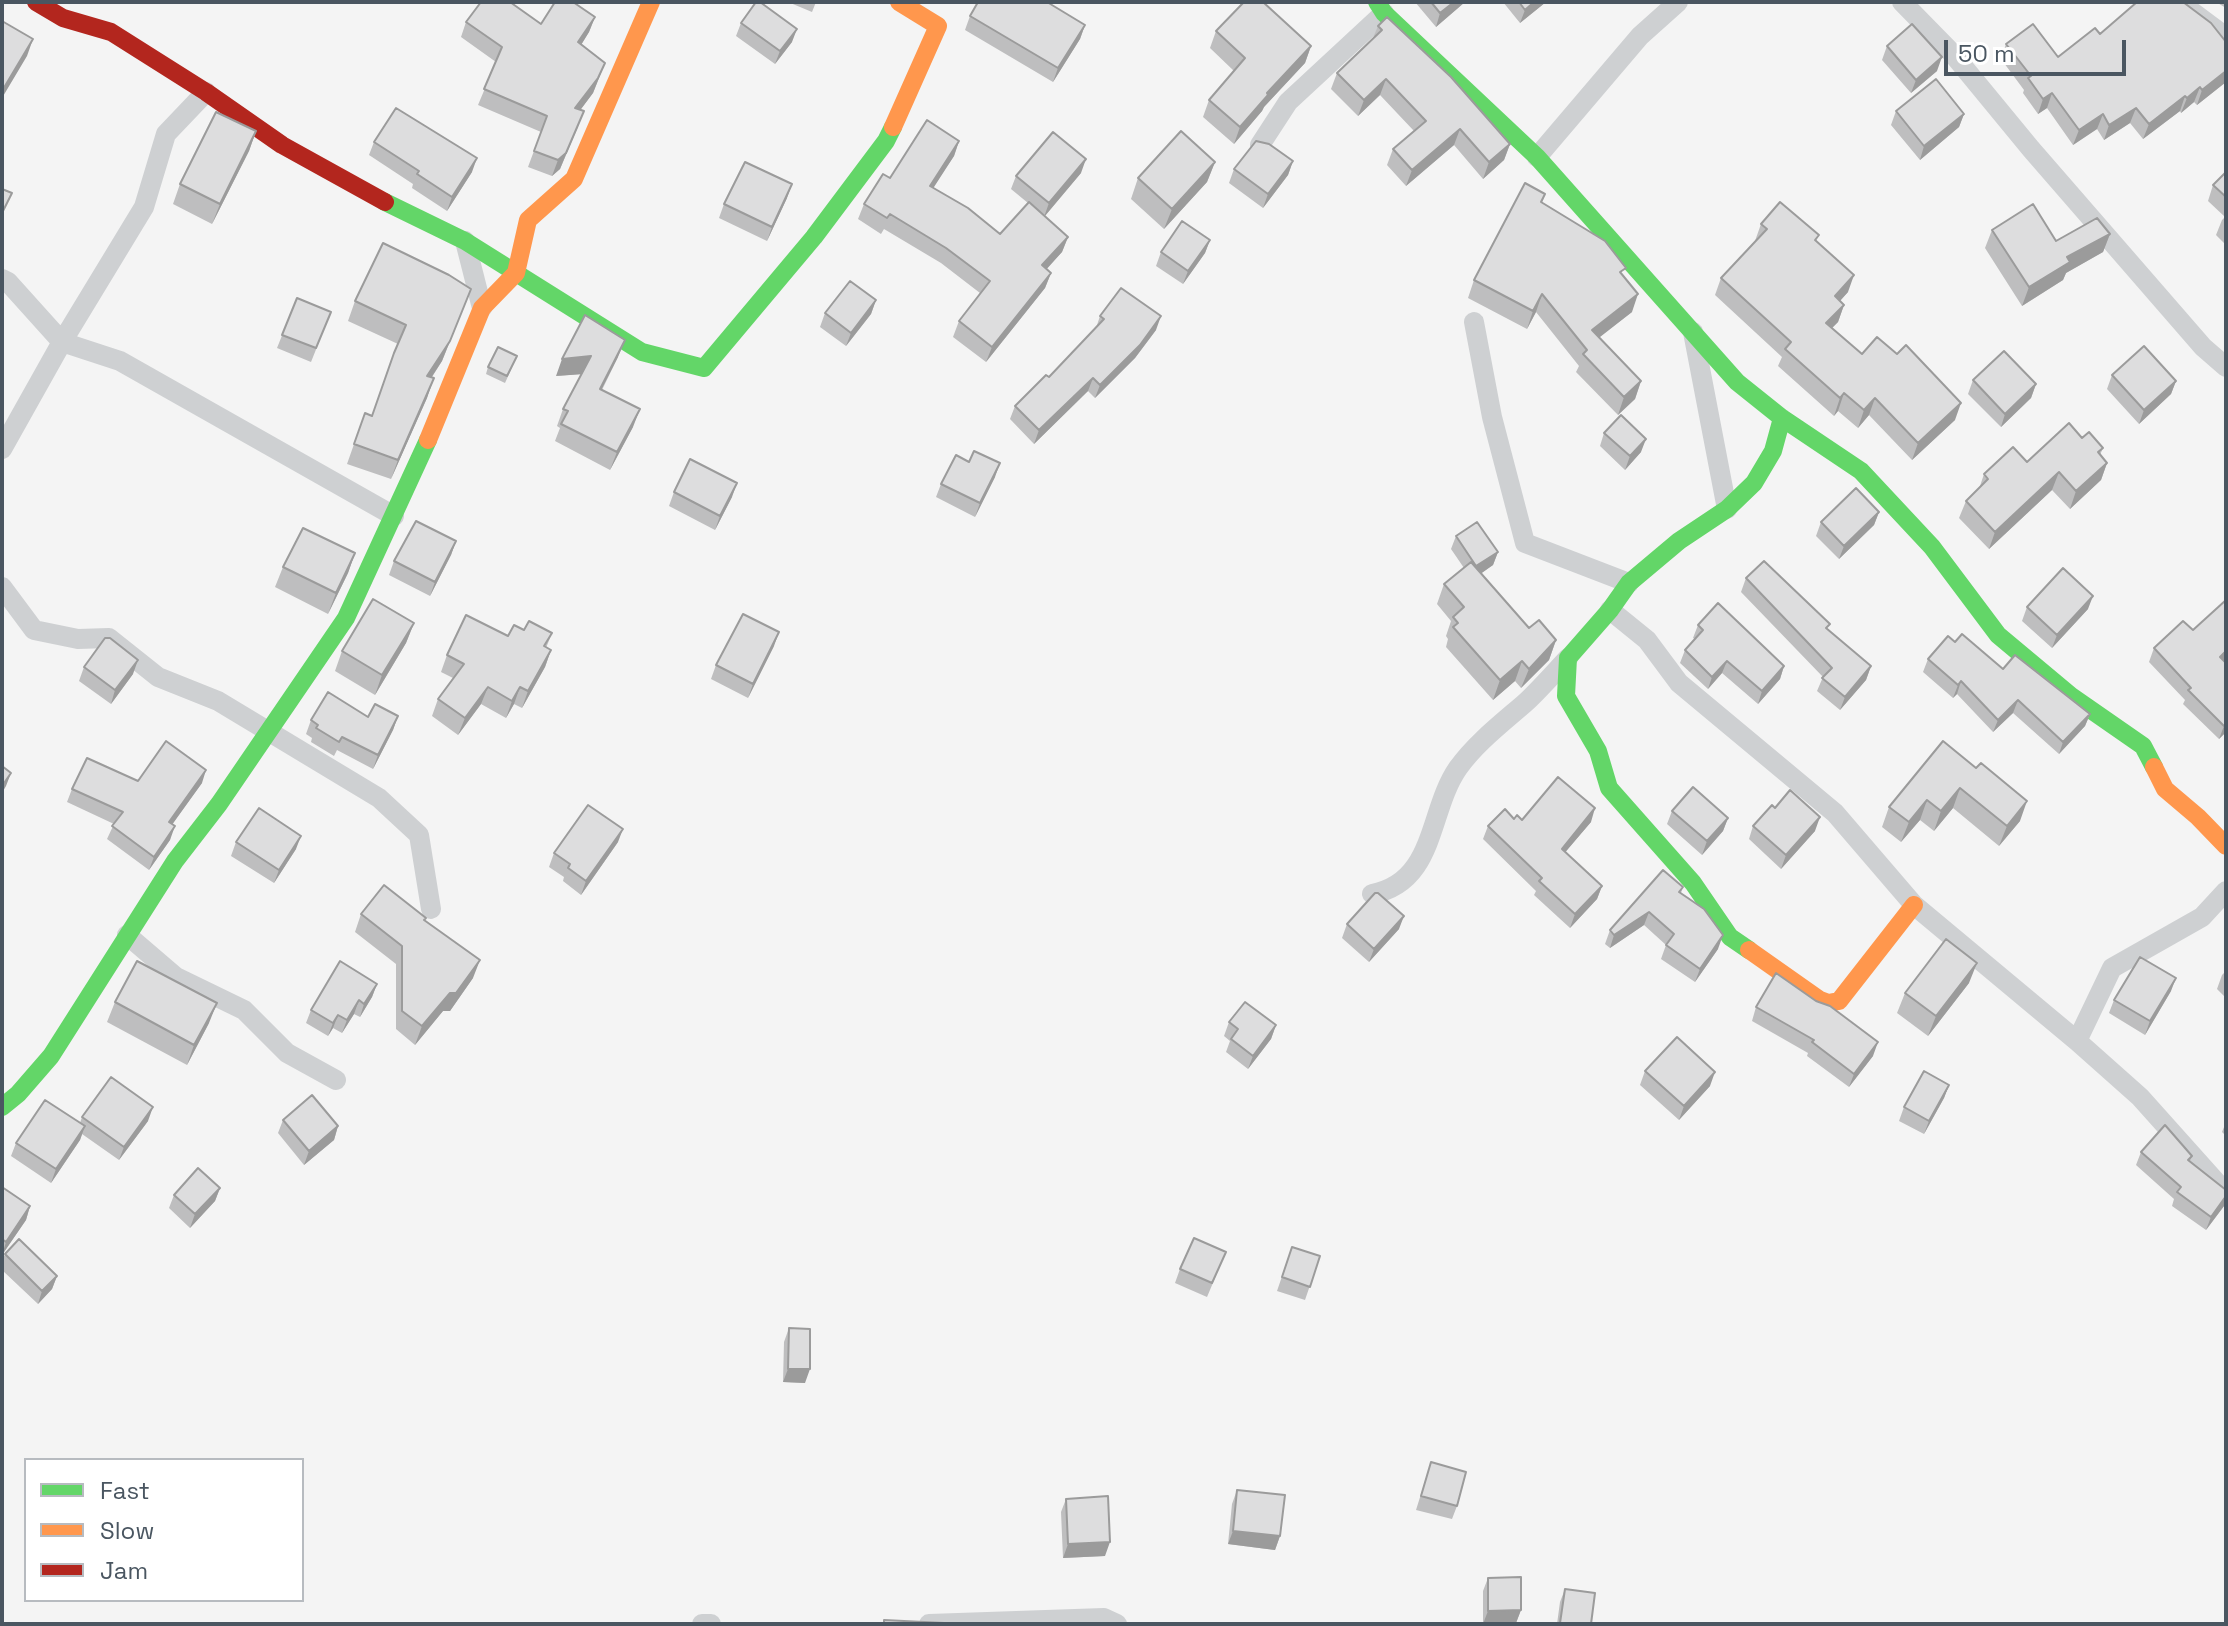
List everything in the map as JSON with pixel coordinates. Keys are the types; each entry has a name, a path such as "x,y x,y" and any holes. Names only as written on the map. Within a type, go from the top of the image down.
{"street":[{"path":"36,2 63,18 111,32 282,145 377,198 465,241 642,352 704,368 745,322 886,141 938,26 899,2"},
{"path":"2,1107 18,1094 51,1056 175,861 269,732 346,618 394,516 482,308 516,273 528,220 574,179 651,2"},
{"path":"1537,157 1640,36 1678,2"},
{"path":"1902,2 1952,53 2203,347 2226,367"},
{"path":"2179,2 2226,37"},
{"path":"1260,145 1288,102 1380,7 1537,157 1737,382 1782,418 1861,471 1932,547 1998,635 2071,696 2143,746 2165,789 2226,846"},
{"path":"2,449 62,342 144,207 166,134 206,92"},
{"path":"465,241 482,308"},
{"path":"2,279 62,342 120,361 394,516"},
{"path":"1474,322 1492,417 1525,543 1629,583"},
{"path":"1693,331 1727,509"},
{"path":"1372,894 1402,883 1416,868 1458,768 1568,658 1629,583 1679,541 1727,509 1754,483 1773,451 1782,418"},
{"path":"2,587 34,630 78,639 109,638 158,677 218,701 379,798 419,835 431,909"},
{"path":"1610,610 1647,640 1679,683 1835,813 1914,905 2140,1097 2226,1193"},
{"path":"1568,658 1566,696 1598,751 1609,788 1693,883 1730,937 1828,1003 1839,1001 1914,905"},
{"path":"2077,1041 2112,968 2202,917 2226,891"},
{"path":"127,935 176,977 244,1010 287,1053 336,1080"},
{"path":"929,1624 1104,1618 1117,1624"},
{"path":"702,1624 711,1624"}],"building":[{"path":"481,2 510,2 541,24 555,2 573,2 595,17 578,42 605,63 598,78 575,108 584,111 566,153 558,160 534,151 547,116 484,89 502,47 466,22"},
{"path":"756,2 797,29 780,51 741,23"},
{"path":"978,2 1047,2 1085,25 1058,68 970,16"},
{"path":"1244,2 1263,2 1311,46 1240,127 1209,100 1245,58 1216,31"},
{"path":"1431,2 1454,2 1440,13"},
{"path":"1519,2 1534,2 1525,10"},
{"path":"2137,2 2183,2 2211,23 2226,42 2226,71 2202,90 2200,87 2187,98 2185,96 2149,124 2136,108 2109,125 2103,114 2079,130 2052,93 2043,99 2028,78 2031,76 2006,44 2033,24 2058,57 2095,28 2100,34"},
{"path":"1387,17 1451,77 1510,144 1489,162 1460,129 1412,170 1393,149 1426,121 1386,79 1364,100 1337,73 1382,30 1378,26"},
{"path":"2,21 33,39 2,91"},
{"path":"1912,24 1942,57 1916,80 1887,46"},
{"path":"1936,79 1964,114 1924,146 1896,111"},
{"path":"396,108 477,158 452,197 374,142"},
{"path":"216,112 256,131 220,204 180,184"},
{"path":"927,120 959,141 930,186 968,208 1000,234 1029,202 1068,237 1042,265 1051,273 992,347 959,321 990,281 946,248 890,214 887,218 864,204 883,174 890,178"},
{"path":"1181,131 1215,162 1172,209 1138,178"},
{"path":"1053,132 1086,159 1049,203 1016,176"},
{"path":"1256,141 1269,144 1293,161 1268,194 1234,169"},
{"path":"745,162 792,184 772,227 724,204"},
{"path":"2226,172 2226,197 2213,185"},
{"path":"1525,183 1545,194 1541,202 1605,241 1626,268 1620,272 1638,294 1592,330 1641,381 1624,397 1583,354 1587,350 1542,294 1533,311 1474,280"},
{"path":"2,189 12,193 2,213"},
{"path":"1780,202 1819,235 1815,240 1854,275 1835,296 1844,305 1826,323 1862,354 1877,337 1897,354 1906,345 1961,403 1918,443 1875,398 1864,410 1844,393 1840,398 1785,349 1791,342 1721,278 1767,229 1761,224"},
{"path":"2033,204 2056,241 2097,218 2110,234 2067,257 2070,262 2029,287 1992,230"},
{"path":"1182,221 1210,240 1188,271 1161,252"},
{"path":"383,243 471,289 450,341 427,376 434,378 398,460 354,444 365,413 372,416 406,325 355,301"},
{"path":"850,281 876,300 851,333 825,313"},
{"path":"1121,288 1161,316 1140,345 1100,385 1093,378 1039,430 1015,406 1046,375 1049,377 1104,319 1100,316"},
{"path":"297,298 331,312 316,348 282,335"},
{"path":"585,315 625,340 600,389 640,409 617,452 561,424 568,411 563,409 591,356 562,359"},
{"path":"2144,346 2176,381 2144,410 2112,375"},
{"path":"498,347 517,356 507,376 488,367"},
{"path":"2004,351 2036,384 2005,414 1973,380"},
{"path":"1621,415 1646,439 1630,456 1604,433"},
{"path":"2069,423 2082,438 2089,432 2103,448 2098,452 2107,463 2076,491 2059,472 1995,532 1966,501 1988,479 1984,474 2013,447 2027,462"},
{"path":"974,451 1000,463 980,503 941,484 956,455 969,462"},
{"path":"690,459 737,483 720,516 674,492"},
{"path":"1856,488 1879,512 1844,546 1821,522"},
{"path":"416,521 456,541 435,582 394,561"},
{"path":"1477,522 1498,552 1476,566 1456,536"},
{"path":"303,528 355,553 336,593 283,567"},
{"path":"1764,561 1830,624 1826,628 1871,666 1845,697 1822,678 1832,668 1746,578"},
{"path":"1471,562 1529,628 1539,620 1556,640 1529,669 1522,661 1500,680 1453,627 1458,623 1453,617 1464,607 1444,584"},
{"path":"2063,568 2093,596 2057,635 2027,607"},
{"path":"373,599 414,623 382,675 342,651"},
{"path":"2226,600 2226,651 2220,657 2226,663 2224,726 2188,690 2191,688 2154,648 2183,621 2193,630"},
{"path":"1718,603 1784,666 1762,691 1727,661 1712,677 1685,650 1703,630 1698,625"},
{"path":"743,614 779,632 753,684 716,665"},
{"path":"466,615 508,636 514,625 524,630 529,621 552,633 544,646 551,650 528,691 520,687 512,701 488,687 465,718 438,699 464,664 447,655"},
{"path":"1962,634 2003,669 2015,655 2090,714 2063,742 2018,700 1998,720 1961,681 1958,685 1928,659 1948,636 1955,642"},
{"path":"105,638 110,638 138,660 115,690 84,667"},
{"path":"328,692 368,717 375,704 398,716 378,755 342,737 339,742 316,728 318,725 311,720"},
{"path":"166,741 206,770 169,822 175,826 154,857 112,826 123,812 72,789 87,758 138,781"},
{"path":"1943,741 1976,768 1981,763 2027,801 2007,826 1960,788 1941,811 1927,800 1909,822 1889,807"},
{"path":"2,766 11,773 2,786"},
{"path":"1558,777 1595,808 1562,849 1602,886 1575,914 1539,881 1542,878 1488,826 1505,809 1514,819 1517,815 1522,820"},
{"path":"1693,787 1728,818 1707,841 1672,811"},
{"path":"1790,790 1820,817 1786,855 1753,826 1772,805 1775,808"},
{"path":"588,805 623,829 586,881 554,853"},
{"path":"259,808 301,836 279,870 236,842"},
{"path":"1663,870 1683,887 1679,892 1704,909 1723,935 1700,969 1666,945 1674,934 1649,912 1614,935 1610,930"},
{"path":"384,885 426,918 424,920 480,960 456,993 450,993 422,1026 402,1011 402,946 361,914"},
{"path":"1375,893 1404,916 1374,949 1347,924"},
{"path":"1946,939 1977,963 1936,1016 1905,993"},
{"path":"2140,957 2176,978 2150,1021 2114,1000"},
{"path":"137,961 217,1003 194,1045 115,1002"},
{"path":"340,961 377,984 364,1004 359,1000 347,1020 338,1015 333,1023 311,1010"},
{"path":"1776,973 1816,1001 1830,1006 1878,1042 1854,1074 1812,1042 1814,1040 1756,1007"},
{"path":"1245,1002 1276,1025 1253,1056 1231,1039 1238,1029 1229,1022"},
{"path":"1677,1037 1715,1072 1684,1106 1645,1071"},
{"path":"1924,1071 1949,1085 1929,1121 1904,1107"},
{"path":"111,1077 153,1107 124,1147 82,1117"},
{"path":"312,1095 338,1126 309,1151 283,1120"},
{"path":"45,1100 85,1126 56,1169 16,1143"},
{"path":"2165,1125 2192,1156 2188,1160 2226,1190 2226,1196 2211,1217 2177,1192 2181,1187 2141,1152"},
{"path":"198,1168 220,1188 195,1214 174,1195"},
{"path":"2,1187 30,1206 6,1242 2,1239"},
{"path":"1194,1238 1226,1252 1212,1283 1180,1269"},
{"path":"19,1239 57,1276 42,1291 5,1254"},
{"path":"1292,1247 1320,1256 1310,1287 1282,1277"},
{"path":"789,1328 810,1329 810,1369 788,1369"},
{"path":"1431,1462 1466,1472 1457,1506 1421,1496"},
{"path":"1237,1490 1285,1495 1280,1536 1233,1531"},
{"path":"1108,1496 1110,1542 1068,1544 1066,1499"},
{"path":"1521,1577 1521,1610 1488,1611 1488,1578"},
{"path":"1565,1589 1595,1593 1591,1624 1560,1623"},
{"path":"884,1620 944,1623 944,1624 884,1624"}],"traffic: fast":[{"path":"1377,2 1384,13 1537,157 1737,382 1782,418 1861,471 1932,547 1998,635 2071,696 2143,746 2154,767"},
{"path":"385,202 465,241 642,352 704,368 814,237 886,141 893,127"},
{"path":"1749,950 1730,937 1693,883 1609,788 1598,751 1566,696 1568,658 1629,583 1679,541 1727,509 1754,483 1773,451 1782,418"},
{"path":"2,1107 18,1094 51,1056 175,861 219,804 346,618 428,440"}],"traffic: slow":[{"path":"428,440 482,308 516,273 528,220 574,179 651,2"},
{"path":"893,127 938,26 899,2"},
{"path":"2154,767 2165,789 2226,846"},
{"path":"1749,950 1820,1000 1828,1003 1839,1001 1914,905"}],"traffic: jam":[{"path":"36,2 63,18 111,32 282,145 385,202"}]}
